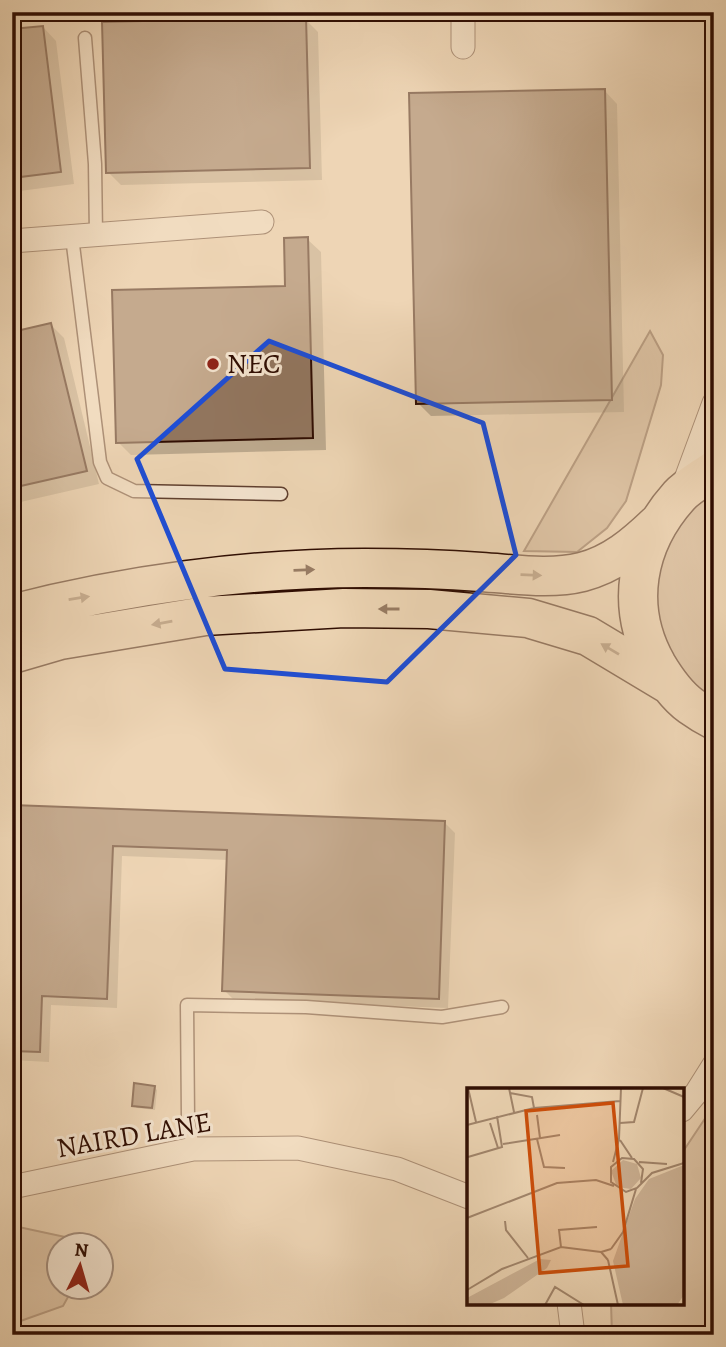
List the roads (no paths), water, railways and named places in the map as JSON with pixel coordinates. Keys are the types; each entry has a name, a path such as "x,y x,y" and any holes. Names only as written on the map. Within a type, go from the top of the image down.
{"highway":[{"path":"12,614 62,601 201,578 297,570 430,569 537,575 572,574 621,556 657,524 681,493 714,470"},
{"path":"657,524 643,557 637,589 640,623 648,649 668,684"},
{"path":"12,653 60,640 205,616 344,608 429,609 528,618 588,636 668,684 690,706 714,720"}],"street":[{"path":"463,12 463,47"},
{"path":"12,242 262,222"},
{"path":"681,493 714,403"},
{"path":"684,1108 714,1065"},
{"name":"NAIRD LANE","path":"12,1187 193,1149 298,1149 397,1169 467,1196"},
{"path":"569,1305 573,1335"}],"lane":[{"path":"85,38 95,164 96,235"},
{"path":"72,237 100,462 107,478 134,491 281,494"},
{"path":"193,1149 188,1118 187,1005 306,1007 442,1017 502,1007"}],"place":[{"name":"NEC","path":"213,364"}]}
